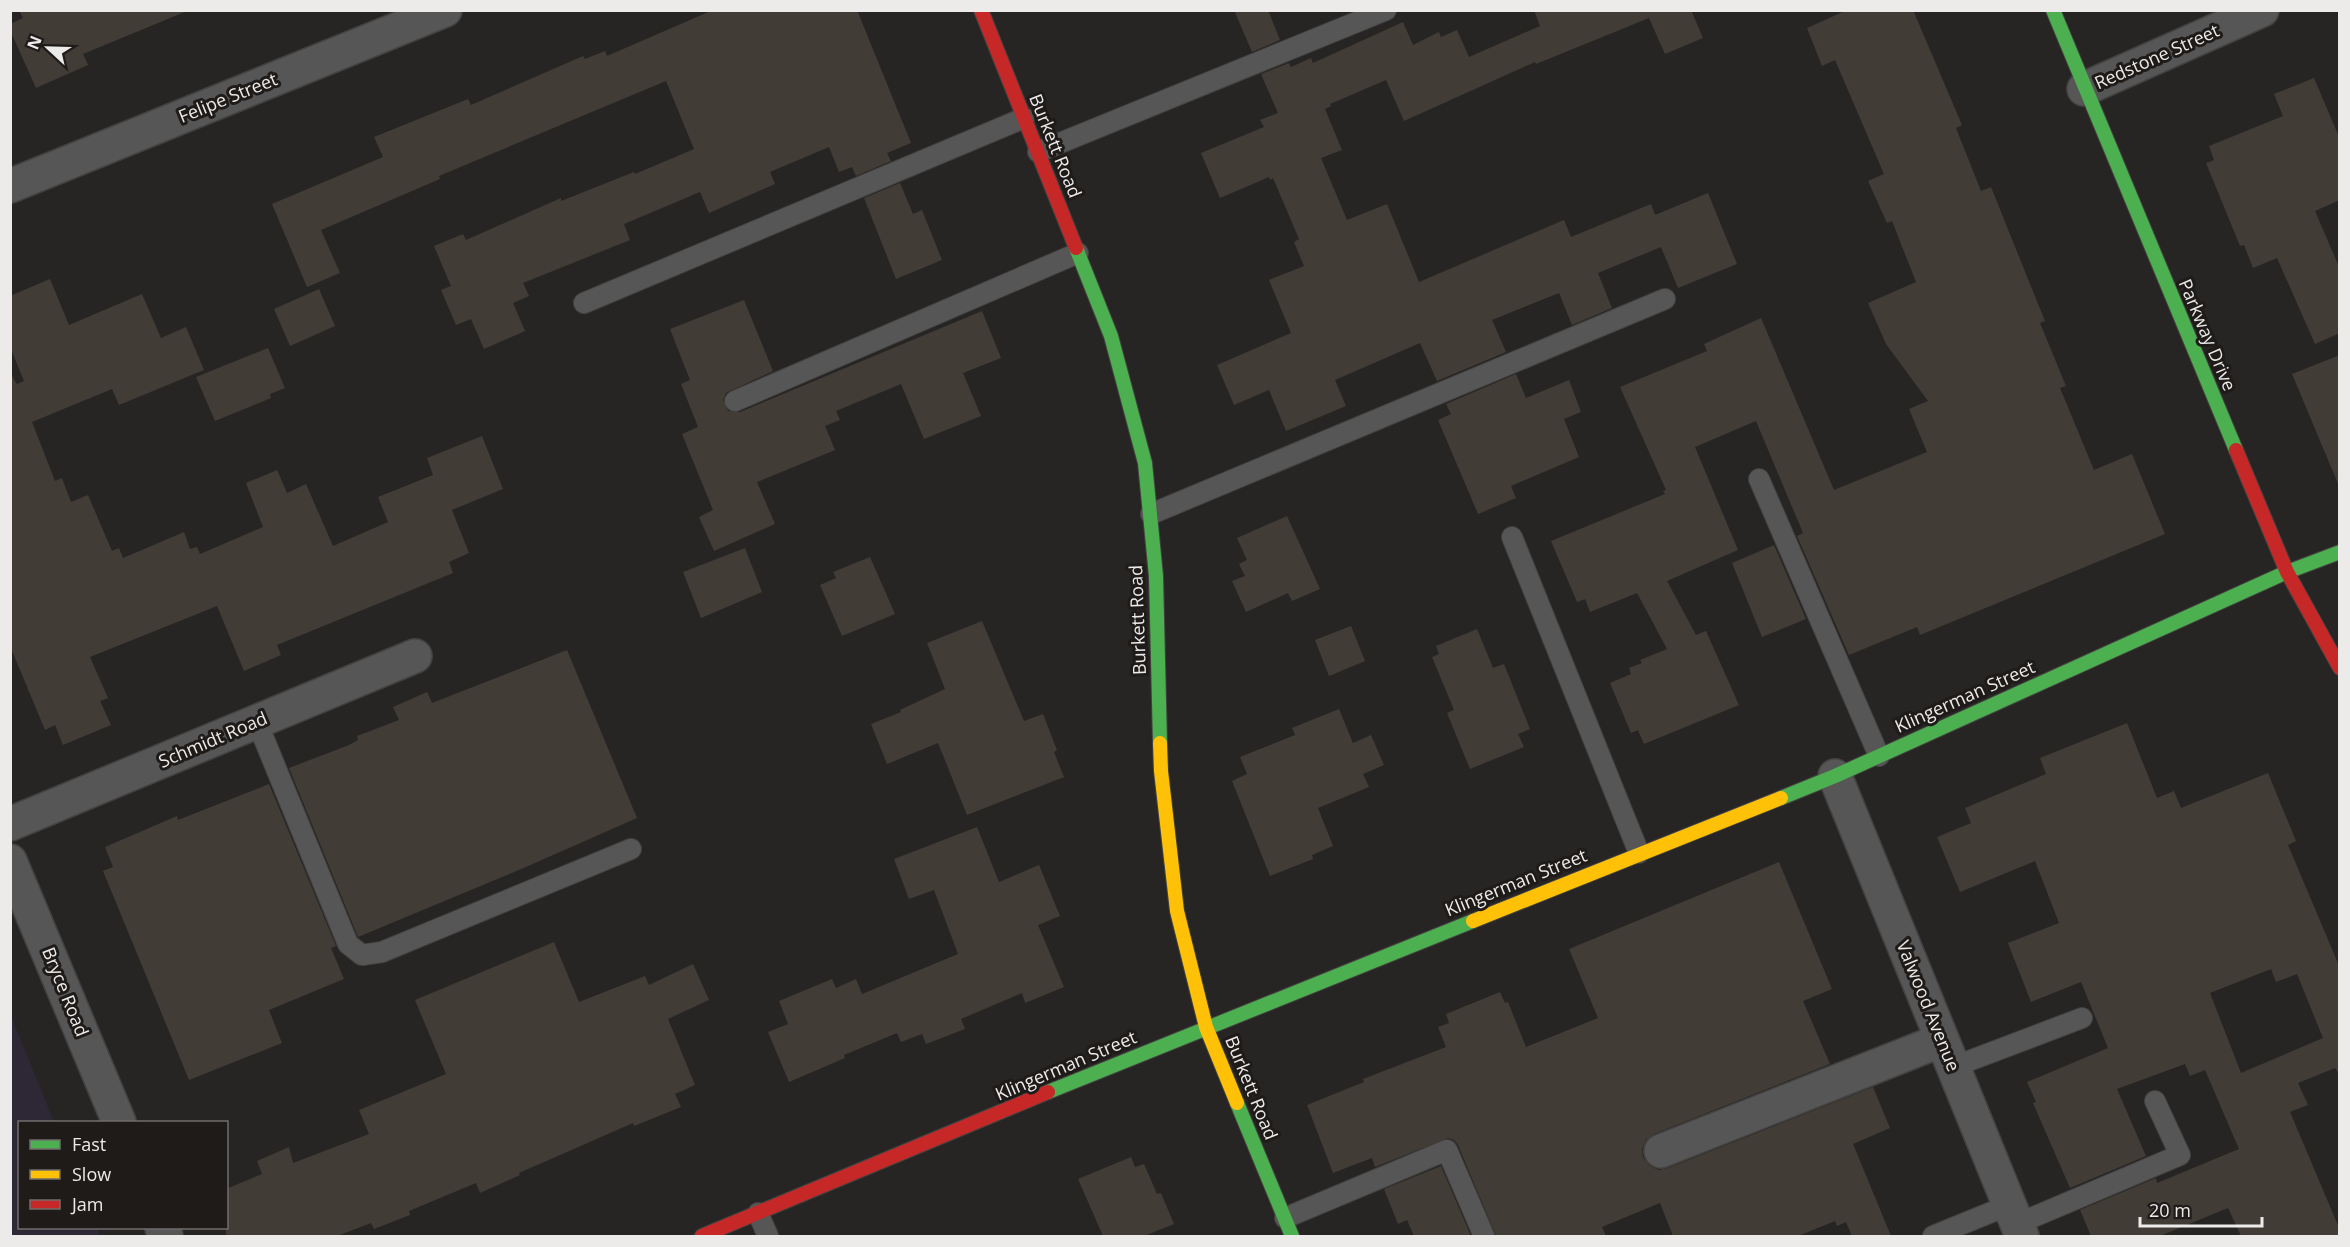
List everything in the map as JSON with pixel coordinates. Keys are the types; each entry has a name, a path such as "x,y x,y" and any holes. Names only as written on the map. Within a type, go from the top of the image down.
{"street":[{"name":"Felipe Street","path":"10,186 445,10"},
{"name":"Burkett Road","path":"981,10 1112,336 1145,464 1156,576 1161,771 1177,911 1206,1027 1289,1227"},
{"name":"Parkway Drive","path":"2053,10 2287,572 2340,668"},
{"name":"Redstone Street","path":"2084,89 2262,10"},
{"name":"Klingerman Street","path":"702,1236 1206,1027 1835,776 2287,572 2340,552"},
{"name":"Schmidt Road","path":"10,824 415,656"},
{"name":"Valwood Avenue","path":"1835,776 2016,1222"},
{"name":"Bryce Road","path":"10,861 118,1121"},
{"path":"1661,1151 1947,1053"}],"lane":[{"path":"1038,152 1386,10"},
{"path":"584,303 1024,118"},
{"path":"735,401 1078,253"},
{"path":"1150,514 1665,299"},
{"path":"1759,479 1879,756"},
{"path":"1512,537 1639,853"},
{"path":"257,722 348,944 362,955 382,952 631,849"},
{"path":"1947,1053 2082,1018"},
{"path":"1933,1236 2016,1222 2180,1155 2156,1101"},
{"path":"1289,1227 1447,1150 1484,1236"},
{"path":"758,1213 768,1236"}],"shaded area":[{"path":"11,1016 54,1121 18,1121 18,1229 96,1229 100,1236 11,1236"}],"building":[{"path":"19,10 187,11 83,54 88,65 36,88 10,30 10,24 23,18"},
{"path":"713,10 857,10 911,143 887,153 891,161 856,176 852,167 839,172 829,147 770,172 775,184 709,213 700,192 624,224 630,240 523,283 529,296 513,303 525,331 484,349 471,319 456,325 441,290 451,286 434,246 463,234 466,240 561,198 561,201 634,172 635,174 694,149 666,81 439,176 440,179 321,230 340,273 307,287 272,204 383,157 374,137 468,99 471,105 583,56 585,59 605,51 607,56"},
{"path":"1234,10 1268,10 1280,40 1252,52"},
{"path":"1534,10 1691,10 1703,38 1665,54 1649,18 1536,64 1535,62 1404,121 1386,80 1330,104 1331,106 1325,109 1342,150 1321,158 1347,220 1387,204 1419,282 1564,220 1571,237 1651,204 1655,215 1708,193 1737,264 1678,288 1661,247 1598,273 1612,308 1572,325 1559,293 1492,320 1506,352 1437,381 1420,343 1335,380 1346,406 1286,431 1269,390 1234,405 1217,365 1291,333 1269,280 1304,266 1294,242 1299,239 1273,178 1270,180 1269,177 1220,198 1201,153 1264,127 1260,120 1278,113 1261,74 1289,63 1291,67 1311,58 1313,63 1403,22 1413,45 1439,32 1441,37 1457,30 1469,57 1540,26"},
{"path":"1847,10 1913,10 1962,125 1956,128 1981,191 1991,187 2045,321 2040,323 2066,386 2060,388 2094,470 2132,454 2165,534 1920,635 1917,627 1849,655 1797,536 1803,533 1756,421 1695,447 1738,550 1667,581 1696,635 1706,631 1739,705 1644,744 1638,730 1631,733 1610,683 1631,674 1629,668 1642,663 1640,660 1667,649 1637,593 1590,612 1585,599 1577,602 1551,541 1665,494 1663,491 1666,490 1620,387 1707,351 1704,344 1761,318 1834,490 1927,452 1909,409 1928,401 1886,344 1868,303 1916,282 1892,221 1887,223 1868,181 1884,174 1835,60 1822,66 1807,28"},
{"path":"2314,78 2340,139 2340,200 2315,211 2340,269 2340,333 2315,344 2277,258 2253,268 2244,245 2240,246 2206,163 2214,160 2209,146 2283,116 2274,94"},
{"path":"900,183 913,214 922,210 942,260 896,279 864,198"},
{"path":"50,279 69,325 142,294 161,338 186,327 204,370 119,405 112,389 32,422 55,481 62,478 71,502 88,495 112,551 119,548 123,558 184,532 190,549 197,547 200,554 263,527 246,483 277,470 287,493 306,484 333,546 388,522 378,497 433,475 427,458 482,436 503,489 452,510 469,553 449,562 453,573 277,645 281,655 244,671 217,606 90,657 108,698 100,701 111,725 63,745 55,725 45,730 10,646 10,373 17,384 24,381 10,347 10,296"},
{"path":"319,289 335,326 290,346 274,309"},
{"path":"744,300 773,371 726,393 723,400 728,411 740,412 982,311 1001,358 963,373 981,416 924,439 901,384 836,411 840,420 825,426 835,450 757,482 775,524 714,551 699,517 713,510 682,434 698,427 681,384 690,380 670,329"},
{"path":"268,348 285,388 270,394 271,398 215,421 196,377"},
{"path":"2340,355 2340,486 2339,486 2292,374"},
{"path":"1516,374 1526,398 1569,380 1581,412 1564,419 1579,457 1511,486 1516,498 1478,514 1438,420 1451,414 1446,404"},
{"path":"1287,516 1320,589 1292,601 1288,593 1246,612 1232,581 1245,576 1239,564 1247,560 1237,538"},
{"path":"1774,545 1806,619 1762,637 1732,563"},
{"path":"745,548 762,592 701,618 683,572"},
{"path":"870,557 895,614 842,636 820,585 836,578 833,572"},
{"path":"982,621 1024,721 1043,714 1057,750 1054,752 1064,777 967,815 938,743 887,764 871,724 901,712 900,710 945,689 927,643"},
{"path":"1351,626 1365,661 1329,676 1315,640"},
{"path":"1477,629 1493,668 1504,664 1530,729 1518,734 1524,747 1470,769 1447,713 1454,710 1432,657 1439,654 1436,646"},
{"path":"567,650 637,818 358,937 289,768 349,745 358,740 357,736 399,720 393,707 427,692 432,703"},
{"path":"1339,709 1353,743 1371,735 1384,765 1363,774 1369,787 1318,808 1333,846 1312,855 1313,859 1270,876 1232,781 1247,774 1240,757 1295,735 1292,728"},
{"path":"2127,723 2157,798 2174,791 2181,808 2268,773 2296,841 2288,845 2340,968 2340,1076 2335,1068 2298,1083 2308,1105 2290,1112 2340,1230 2340,1236 2241,1236 2228,1208 2160,1236 2091,1236 2080,1210 2156,1178 2157,1183 2239,1149 2205,1070 2190,1076 2185,1064 2117,1089 2146,1156 2070,1188 2033,1103 2036,1102 2027,1082 2108,1048 2081,982 2031,1002 2008,943 2059,923 2035,861 1960,892 1937,837 1971,823 1965,808 2046,774 2040,758","holes":["2271,969 2276,982 2297,974 2323,1038 2241,1073 2210,993"]},
{"path":"269,784 336,946 331,948 344,979 269,1010 282,1043 189,1080 103,871 113,867 105,847 177,816 178,820"},
{"path":"977,827 999,882 1039,865 1060,916 1038,925 1064,987 1025,1003 1022,993 961,1019 965,1029 926,1044 922,1034 901,1042 897,1033 844,1055 845,1058 789,1082 768,1032 788,1024 779,1001 832,979 836,988 856,979 862,994 958,954 934,890 909,899 894,859"},
{"path":"1779,862 1832,989 1803,1001 1830,1064 1654,1134 1646,1140 1642,1149 1643,1157 1650,1166 1659,1170 1668,1168 1873,1087 1890,1128 1853,1144 1891,1236 1852,1236 1846,1222 1837,1226 1835,1221 1798,1236 1673,1236 1660,1203 1602,1227 1606,1236 1496,1236 1458,1145 1454,1140 1448,1138 1375,1167 1372,1158 1333,1173 1307,1105 1364,1082 1363,1079 1446,1047 1438,1027 1449,1023 1446,1014 1500,992 1505,1003 1508,1002 1526,1047 1598,1018 1569,949"},
{"path":"554,942 579,1002 645,976 649,985 693,964 709,1000 668,1019 695,1085 675,1094 681,1107 634,1126 633,1123 519,1173 520,1175 480,1193 476,1183 409,1211 410,1215 374,1229 371,1223 337,1236 226,1236 228,1188 262,1174 257,1161 289,1147 293,1163 369,1134 359,1110 446,1074 415,1000"},
{"path":"1131,1157 1135,1167 1144,1164 1157,1194 1161,1193 1174,1224 1144,1236 1103,1236 1078,1179"},
{"path":"1441,1166 1471,1236 1414,1236 1407,1220 1398,1224 1384,1189"}],"traffic: fast":[{"path":"2053,10 2236,450"},
{"path":"1076,248 1111,336 1145,463 1156,576 1160,743"},
{"path":"1781,798 1835,776 2287,572 2340,552"},
{"path":"1048,1092 1473,921"},
{"path":"1237,1103 1292,1236"}],"traffic: slow":[{"path":"1160,743 1161,771 1177,911 1206,1027 1237,1103"},
{"path":"1473,921 1781,798"}],"traffic: jam":[{"path":"981,10 1076,248"},
{"path":"2236,450 2287,572 2340,668"},
{"path":"702,1236 1048,1092"}]}
